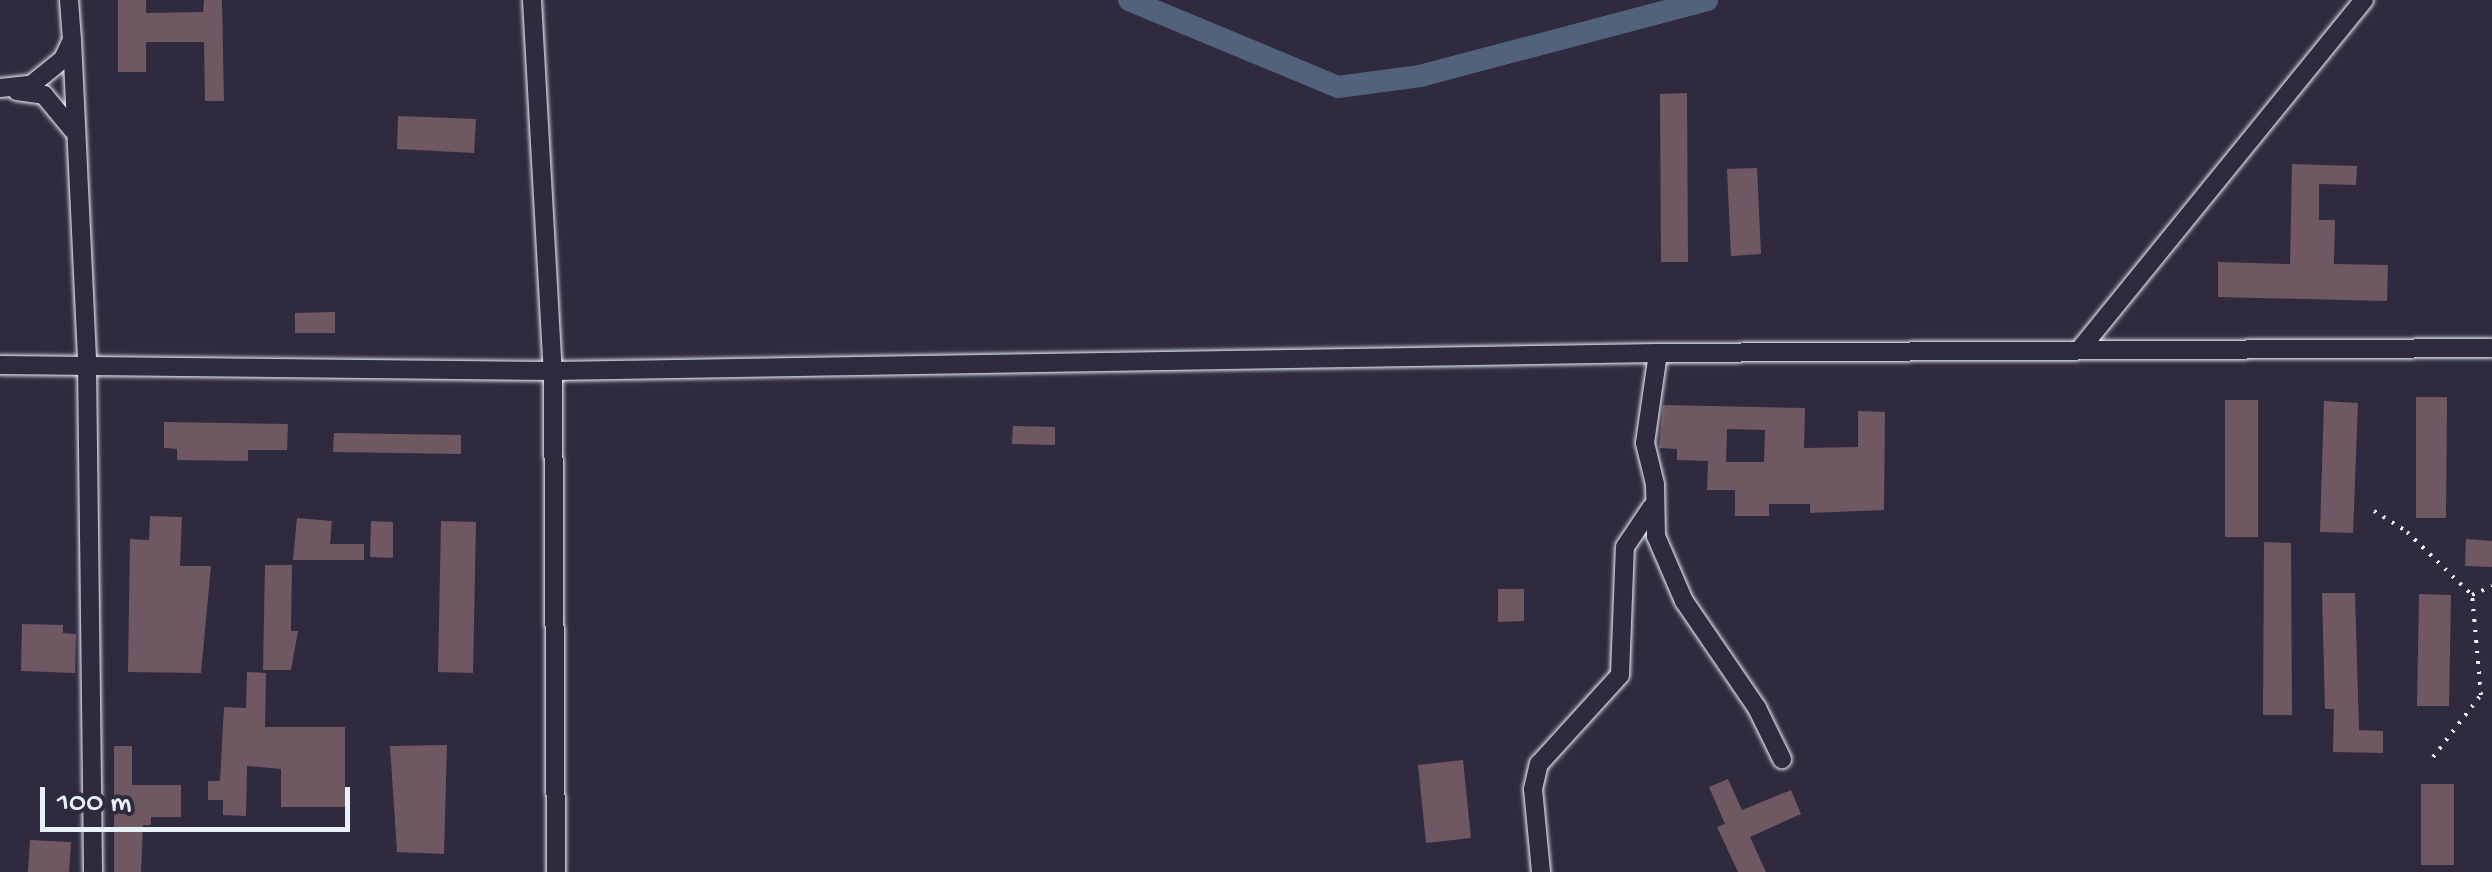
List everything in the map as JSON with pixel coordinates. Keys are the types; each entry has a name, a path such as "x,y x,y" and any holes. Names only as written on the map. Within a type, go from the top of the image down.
{"street":[{"path":"69,0 87,363 93,872"},
{"path":"532,0 553,372 556,872"},
{"path":"2081,348 2364,0"},
{"path":"5,89 49,74 72,40"},
{"path":"5,89 44,95 76,135"},
{"path":"0,365 87,363 553,372 1658,353 2492,348"},
{"path":"1541,872 1534,790 1538,764 1620,676 1625,547 1651,508 1655,484 1645,443 1658,353"},
{"path":"1651,508 1684,601 1756,708 1782,760"}],"path":[{"path":"2374,510 2406,532 2472,595 2481,695 2432,757"},
{"path":"2472,595 2492,586"}],"building":[{"path":"118,0 146,0 146,13 203,12 204,0 222,0 224,101 205,101 204,42 146,42 146,72 118,72"},
{"path":"1687,93 1688,262 1661,262 1660,94"},
{"path":"398,116 476,119 474,153 397,149"},
{"path":"2292,164 2357,166 2356,185 2319,184 2319,220 2335,220 2334,264 2388,265 2387,301 2218,297 2218,262 2290,264"},
{"path":"1757,168 1761,254 1731,256 1727,169"},
{"path":"335,312 335,333 295,333 295,313"},
{"path":"2416,397 2447,397 2446,518 2416,518"},
{"path":"2225,400 2258,400 2258,537 2225,537"},
{"path":"2324,401 2358,403 2353,533 2320,532"},
{"path":"1663,405 1805,408 1804,448 1858,447 1858,411 1885,412 1884,510 1810,513 1810,504 1769,504 1769,516 1735,516 1735,490 1707,490 1708,461 1677,460 1677,449 1659,448","holes":["1727,429 1765,430 1764,462 1726,462"]},
{"path":"164,422 288,424 287,450 248,450 248,461 177,460 177,449 164,448"},
{"path":"1013,426 1055,427 1055,445 1012,444"},
{"path":"334,433 461,435 461,454 333,452"},
{"path":"150,516 182,517 180,566 211,566 201,673 128,672 130,539 149,540"},
{"path":"297,518 332,521 330,544 364,544 364,560 293,560"},
{"path":"371,521 393,522 393,558 370,557"},
{"path":"441,521 476,522 473,673 438,672"},
{"path":"2466,539 2492,541 2492,567 2465,566"},
{"path":"2264,542 2291,543 2292,715 2263,715"},
{"path":"265,565 292,565 291,631 298,631 291,670 263,670"},
{"path":"1498,589 1524,589 1524,621 1498,622"},
{"path":"2322,593 2355,593 2359,730 2383,731 2383,753 2333,752 2334,709 2325,709"},
{"path":"2419,594 2451,595 2449,706 2417,706"},
{"path":"22,624 63,625 63,633 76,634 75,673 21,671"},
{"path":"247,672 266,673 265,727 345,727 345,807 281,807 281,769 247,766 246,816 223,815 223,800 208,800 208,781 220,781 224,707 246,708"},
{"path":"447,745 444,854 397,852 390,746"},
{"path":"114,746 132,746 132,785 181,785 181,817 151,817 151,825 143,825 141,872 114,872"},
{"path":"1463,760 1471,838 1426,843 1418,765"},
{"path":"1728,779 1742,810 1791,790 1801,814 1750,837 1766,872 1738,872 1717,827 1725,824 1709,787"},
{"path":"2421,784 2454,784 2454,865 2421,865"},
{"path":"30,840 71,842 69,872 28,872"}],"waterway":[{"path":"1129,0 1338,87 1420,76 1707,0"}]}
